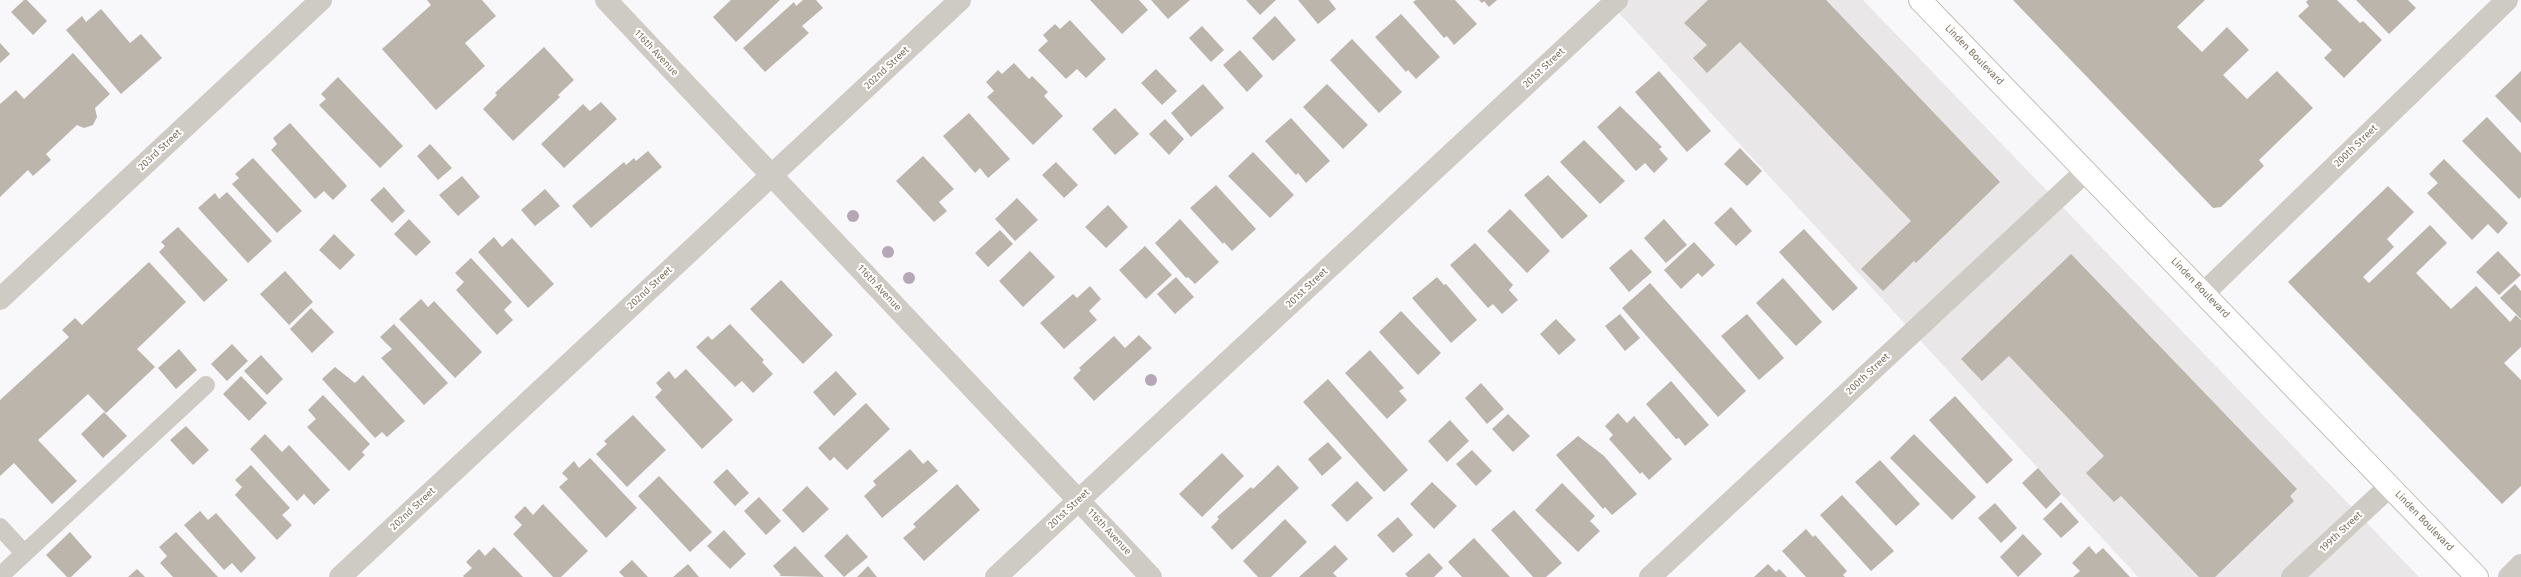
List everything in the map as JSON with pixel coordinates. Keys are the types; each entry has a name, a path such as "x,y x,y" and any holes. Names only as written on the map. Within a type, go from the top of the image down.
{"main road":[{"name":"Linden Boulevard","path":"1920,0 2205,292 2478,577"}],"street":[{"name":"203rd Street","path":"0,299 321,0"},
{"name":"116th Avenue","path":"606,0 1151,577"},
{"name":"202nd Street","path":"340,577 960,0"},
{"name":"201st Street","path":"996,577 1617,0"},
{"name":"200th Street","path":"2205,292 2507,0"},
{"name":"200th Street","path":"1650,577 2086,171"},
{"name":"199th Street","path":"2292,577 2390,486"},
{"path":"2509,577 2521,565"}],"lane":[{"path":"0,576 206,385"},
{"path":"0,528 24,553"}],"shaded area":[{"path":"1607,0 1863,0 2419,577 2138,577"}],"building":[{"path":"24,0 27,0 47,21 33,35 11,12"},
{"path":"427,0 482,0 496,16 465,43 485,66 436,110 382,49 431,5"},
{"path":"731,0 780,0 736,42 713,17"},
{"path":"803,0 816,0 823,8 802,26 809,33 765,72 743,48 794,2 796,6"},
{"path":"1090,0 1139,0 1148,10 1122,34"},
{"path":"1151,0 1190,0 1168,19"},
{"path":"1246,0 1276,0 1260,15"},
{"path":"1298,0 1329,0 1336,9 1318,24"},
{"path":"1416,0 1455,0 1477,24 1454,45 1447,36 1444,38 1413,2"},
{"path":"1479,0 1497,0 1489,7 1484,1 1482,3"},
{"path":"1708,0 1826,0 2000,182 1916,263 1914,261 1883,291 1861,269 1911,221 1740,42 1707,73 1693,58 1707,45 1684,23"},
{"path":"2013,0 2205,0 2177,27 2202,52 2227,27 2249,50 2223,75 2247,99 2277,71 2313,108 2259,160 2264,166 2221,207 2213,208"},
{"path":"2308,0 2337,0 2360,23 2363,21 2382,40 2344,78 2324,58 2332,50 2298,16 2309,6 2306,2"},
{"path":"2356,0 2408,0 2416,8 2389,34"},
{"path":"101,9 130,43 141,34 162,58 121,94 66,30 82,16 86,22"},
{"path":"1401,14 1440,57 1416,79 1408,70 1406,72 1375,37"},
{"path":"1275,16 1296,40 1273,61 1252,38"},
{"path":"1070,20 1106,59 1086,78 1077,69 1066,79 1038,50 1048,41 1043,35 1055,24 1060,29"},
{"path":"1202,26 1224,50 1211,62 1189,38"},
{"path":"1352,39 1402,92 1379,113 1330,60"},
{"path":"0,43 10,54 0,63"},
{"path":"544,47 574,80 558,95 560,97 513,141 483,109 497,95 495,93"},
{"path":"1240,50 1263,76 1247,92 1223,65"},
{"path":"73,53 110,94 95,108 97,117 93,125 84,128 77,125 46,154 51,160 33,176 28,170 0,197 0,104 16,90 24,99"},
{"path":"1014,63 1029,79 1032,76 1048,92 1044,96 1063,116 1033,145 987,97 994,91 986,82 998,70 1002,74"},
{"path":"1156,69 1177,91 1162,105 1141,83"},
{"path":"1659,71 1711,131 1687,152 1635,92"},
{"path":"2521,71 2521,123 2495,96"},
{"path":"338,77 403,146 380,168 319,105 326,99 321,94"},
{"path":"1203,84 1224,108 1191,137 1171,113"},
{"path":"1327,84 1368,125 1343,149 1303,107"},
{"path":"601,102 617,119 564,168 541,144 583,104 590,111"},
{"path":"1620,106 1662,147 1659,149 1668,159 1654,173 1645,163 1636,171 1597,127"},
{"path":"1115,108 1139,134 1115,155 1092,129"},
{"path":"969,113 1010,159 988,178 980,168 975,173 943,136"},
{"path":"2487,117 2521,153 2521,197 2519,199 2462,141"},
{"path":"1291,118 1330,161 1306,183 1298,173 1296,175 1265,141"},
{"path":"1165,119 1184,139 1169,155 1149,134"},
{"path":"290,123 347,186 333,200 324,191 315,199 271,150 277,144 273,138"},
{"path":"1584,140 1625,181 1600,204 1560,162"},
{"path":"430,144 452,168 438,180 417,156"},
{"path":"1740,148 1762,171 1747,186 1724,164"},
{"path":"648,151 662,167 591,228 572,206 624,162 626,165 634,158 636,161"},
{"path":"1253,152 1294,195 1270,218 1228,176"},
{"path":"923,156 954,189 939,202 947,211 934,222 896,181"},
{"path":"253,158 302,211 277,233 232,184 239,178 235,174"},
{"path":"2444,159 2508,223 2498,234 2488,224 2472,240 2427,193 2438,183 2429,174"},
{"path":"1056,162 1078,185 1064,198 1042,175"},
{"path":"1548,175 1588,216 1562,239 1524,195"},
{"path":"462,176 480,197 458,216 439,195"},
{"path":"1216,185 1256,229 1232,251 1224,242 1223,244 1190,208"},
{"path":"2388,186 2414,212 2387,239 2394,247 2363,277 2369,283 2430,225 2447,243 2416,273 2451,309 2476,286 2510,322 2516,315 2521,320 2521,347 2504,363 2521,380 2521,486 2502,504 2288,282"},
{"path":"384,187 405,211 392,223 370,200"},
{"path":"545,189 560,206 535,226 521,210"},
{"path":"227,192 272,241 248,263 198,208 215,193 219,199"},
{"path":"1017,198 1038,220 1015,241 995,219"},
{"path":"1108,205 1128,227 1106,248 1085,227"},
{"path":"1731,207 1752,231 1736,246 1714,223"},
{"path":"1510,209 1550,251 1527,273 1487,231"},
{"path":"409,219 431,242 416,256 394,234"},
{"path":"1180,219 1219,262 1195,284 1188,277 1186,278 1155,243"},
{"path":"1664,219 1687,245 1666,263 1644,238"},
{"path":"178,227 228,280 204,302 159,252 165,246 161,242"},
{"path":"1804,229 1858,288 1833,311 1779,252"},
{"path":"1000,230 1013,244 988,267 975,253"},
{"path":"334,234 355,255 340,270 319,250"},
{"path":"494,237 502,247 512,238 554,284 528,308 478,252"},
{"path":"1694,242 1715,265 1702,277 1698,273 1681,289 1664,270"},
{"path":"1475,243 1513,285 1509,290 1518,300 1502,314 1493,304 1488,308 1450,265"},
{"path":"1145,246 1172,275 1146,299 1119,270"},
{"path":"1631,249 1652,272 1629,292 1609,268"},
{"path":"1030,251 1055,277 1023,307 999,281"},
{"path":"2498,251 2521,275 2499,295 2476,272"},
{"path":"2071,254 2297,489 2290,496 2294,501 2215,577 2199,577 2121,496 2114,502 2086,473 2104,456 2009,356 1982,381 1961,359"},
{"path":"471,258 512,302 504,310 513,320 497,335 456,290 464,282 455,273"},
{"path":"149,262 186,302 137,349 155,367 106,413 88,394 38,440 77,481 52,504 14,463 0,476 0,400 69,337 62,330 75,318 82,325"},
{"path":"285,271 313,302 289,325 260,294"},
{"path":"1176,277 1194,297 1175,314 1157,294"},
{"path":"1437,277 1444,285 1446,284 1477,320 1451,343 1412,298"},
{"path":"1783,278 1822,322 1796,346 1756,303"},
{"path":"781,280 833,335 803,364 750,309"},
{"path":"1650,283 1746,391 1718,417 1622,308"},
{"path":"2515,284 2521,291 2521,319 2500,298"},
{"path":"1090,286 1101,299 1089,311 1097,320 1064,349 1040,323 1073,294 1077,298"},
{"path":"421,299 428,307 434,301 482,352 455,378 399,319"},
{"path":"311,308 334,332 312,353 290,329"},
{"path":"1401,311 1441,353 1418,375 1379,332"},
{"path":"1620,314 1640,338 1625,351 1605,326"},
{"path":"1747,314 1784,358 1759,380 1721,336"},
{"path":"1556,319 1576,340 1559,355 1540,334"},
{"path":"394,324 448,383 424,405 381,358 392,349 380,337"},
{"path":"730,324 764,360 762,362 773,374 753,393 742,381 735,387 696,347 708,336 712,340"},
{"path":"1139,335 1152,348 1094,401 1073,378 1081,370 1079,368 1114,336 1125,348"},
{"path":"232,344 248,361 227,381 211,364"},
{"path":"179,349 197,370 176,389 158,368"},
{"path":"1370,350 1404,388 1399,391 1407,400 1387,419 1345,373"},
{"path":"261,355 283,379 267,395 244,371"},
{"path":"335,367 355,383 363,375 405,421 387,437 382,432 375,438 322,379"},
{"path":"686,369 733,420 702,449 655,397 662,390 656,383 669,371 675,379"},
{"path":"836,371 857,394 834,416 813,392"},
{"path":"241,376 267,403 249,421 223,394"},
{"path":"1328,379 1408,470 1384,492 1303,402"},
{"path":"1671,381 1709,425 1685,446 1679,438 1676,439 1646,404"},
{"path":"1481,383 1504,409 1487,424 1465,398"},
{"path":"323,395 370,444 362,452 365,455 349,471 307,427 316,419 308,410"},
{"path":"1955,396 2013,460 1987,484 1929,420"},
{"path":"866,403 890,429 847,470 834,457 830,461 818,448"},
{"path":"104,412 127,436 103,458 81,434"},
{"path":"1618,413 1627,423 1634,416 1672,459 1649,480 1642,472 1640,474 1609,439 1613,435 1605,426"},
{"path":"1508,414 1530,436 1513,452 1492,429"},
{"path":"633,415 666,450 627,487 596,454 607,444 604,441"},
{"path":"1450,420 1469,441 1447,462 1428,441"},
{"path":"186,426 209,450 193,465 170,440"},
{"path":"265,434 282,452 289,445 330,490 314,505 304,494 297,501 250,449"},
{"path":"1914,434 1976,497 1952,520 1890,458"},
{"path":"1578,436 1604,456 1637,494 1612,515 1605,507 1603,509 1556,455"},
{"path":"1328,442 1342,458 1322,476 1308,459"},
{"path":"910,449 923,464 928,460 938,471 882,518 864,496 876,485 873,481"},
{"path":"1472,450 1492,471 1476,486 1456,464"},
{"path":"1222,453 1244,476 1202,517 1179,494"},
{"path":"590,458 637,508 606,538 559,487 568,479 562,473 574,461 579,468"},
{"path":"1880,460 1920,504 1896,526 1855,482"},
{"path":"251,465 290,508 282,515 292,525 277,540 235,495 242,487 235,480"},
{"path":"1278,465 1299,488 1232,550 1211,527 1219,519 1217,517 1251,487 1253,489"},
{"path":"2038,468 2061,494 2046,509 2022,483"},
{"path":"727,469 749,493 735,506 713,482"},
{"path":"659,476 712,532 690,552 638,496"},
{"path":"1357,481 1373,498 1347,522 1331,505"},
{"path":"1432,482 1457,506 1434,529 1410,504"},
{"path":"1562,483 1595,516 1590,521 1600,531 1578,552 1535,510"},
{"path":"957,484 980,510 924,561 903,538 916,527 913,524"},
{"path":"807,486 829,509 803,533 782,510"},
{"path":"1842,495 1894,551 1871,571 1820,515"},
{"path":"759,497 781,521 766,535 744,511"},
{"path":"2061,502 2079,522 2061,538 2043,519"},
{"path":"1995,503 2017,528 2001,543 1978,518"},
{"path":"543,504 588,551 561,577 553,577 513,534 522,525 514,517 525,506 533,515"},
{"path":"1514,510 1562,563 1546,577 1533,577 1491,530"},
{"path":"200,511 208,520 216,513 256,558 241,573 232,563 224,570 184,525"},
{"path":"1398,517 1413,535 1393,553 1377,535"},
{"path":"1285,519 1307,542 1271,577 1258,577 1243,561"},
{"path":"1806,529 1813,537 1815,535 1847,571 1843,575 1845,577 1806,577 1782,551"},
{"path":"724,530 746,554 730,569 707,546"},
{"path":"70,532 92,557 71,577 67,577 46,555"},
{"path":"176,532 218,577 173,577 160,563 167,556 159,547"},
{"path":"847,534 868,557 844,577 824,556"},
{"path":"2023,534 2042,554 2018,577 2000,557"},
{"path":"1474,538 1510,577 1462,577 1448,562"},
{"path":"1335,545 1348,559 1333,573 1337,577 1299,577"},
{"path":"795,546 824,577 779,576 781,575 773,566"},
{"path":"2089,546 2096,554 2103,548 2130,577 2073,577 2080,571 2072,563"},
{"path":"494,547 523,577 463,576 472,568 466,562 479,549 485,556"},
{"path":"1429,553 1443,568 1434,577 1408,577 1405,574"},
{"path":"632,560 648,577 624,577 619,572"},
{"path":"688,564 699,577 673,577"},
{"path":"1768,564 1776,572 1779,569 1787,577 1754,577"},
{"path":"868,566 877,577 857,577"},
{"path":"137,569 145,577 128,577"}]}
